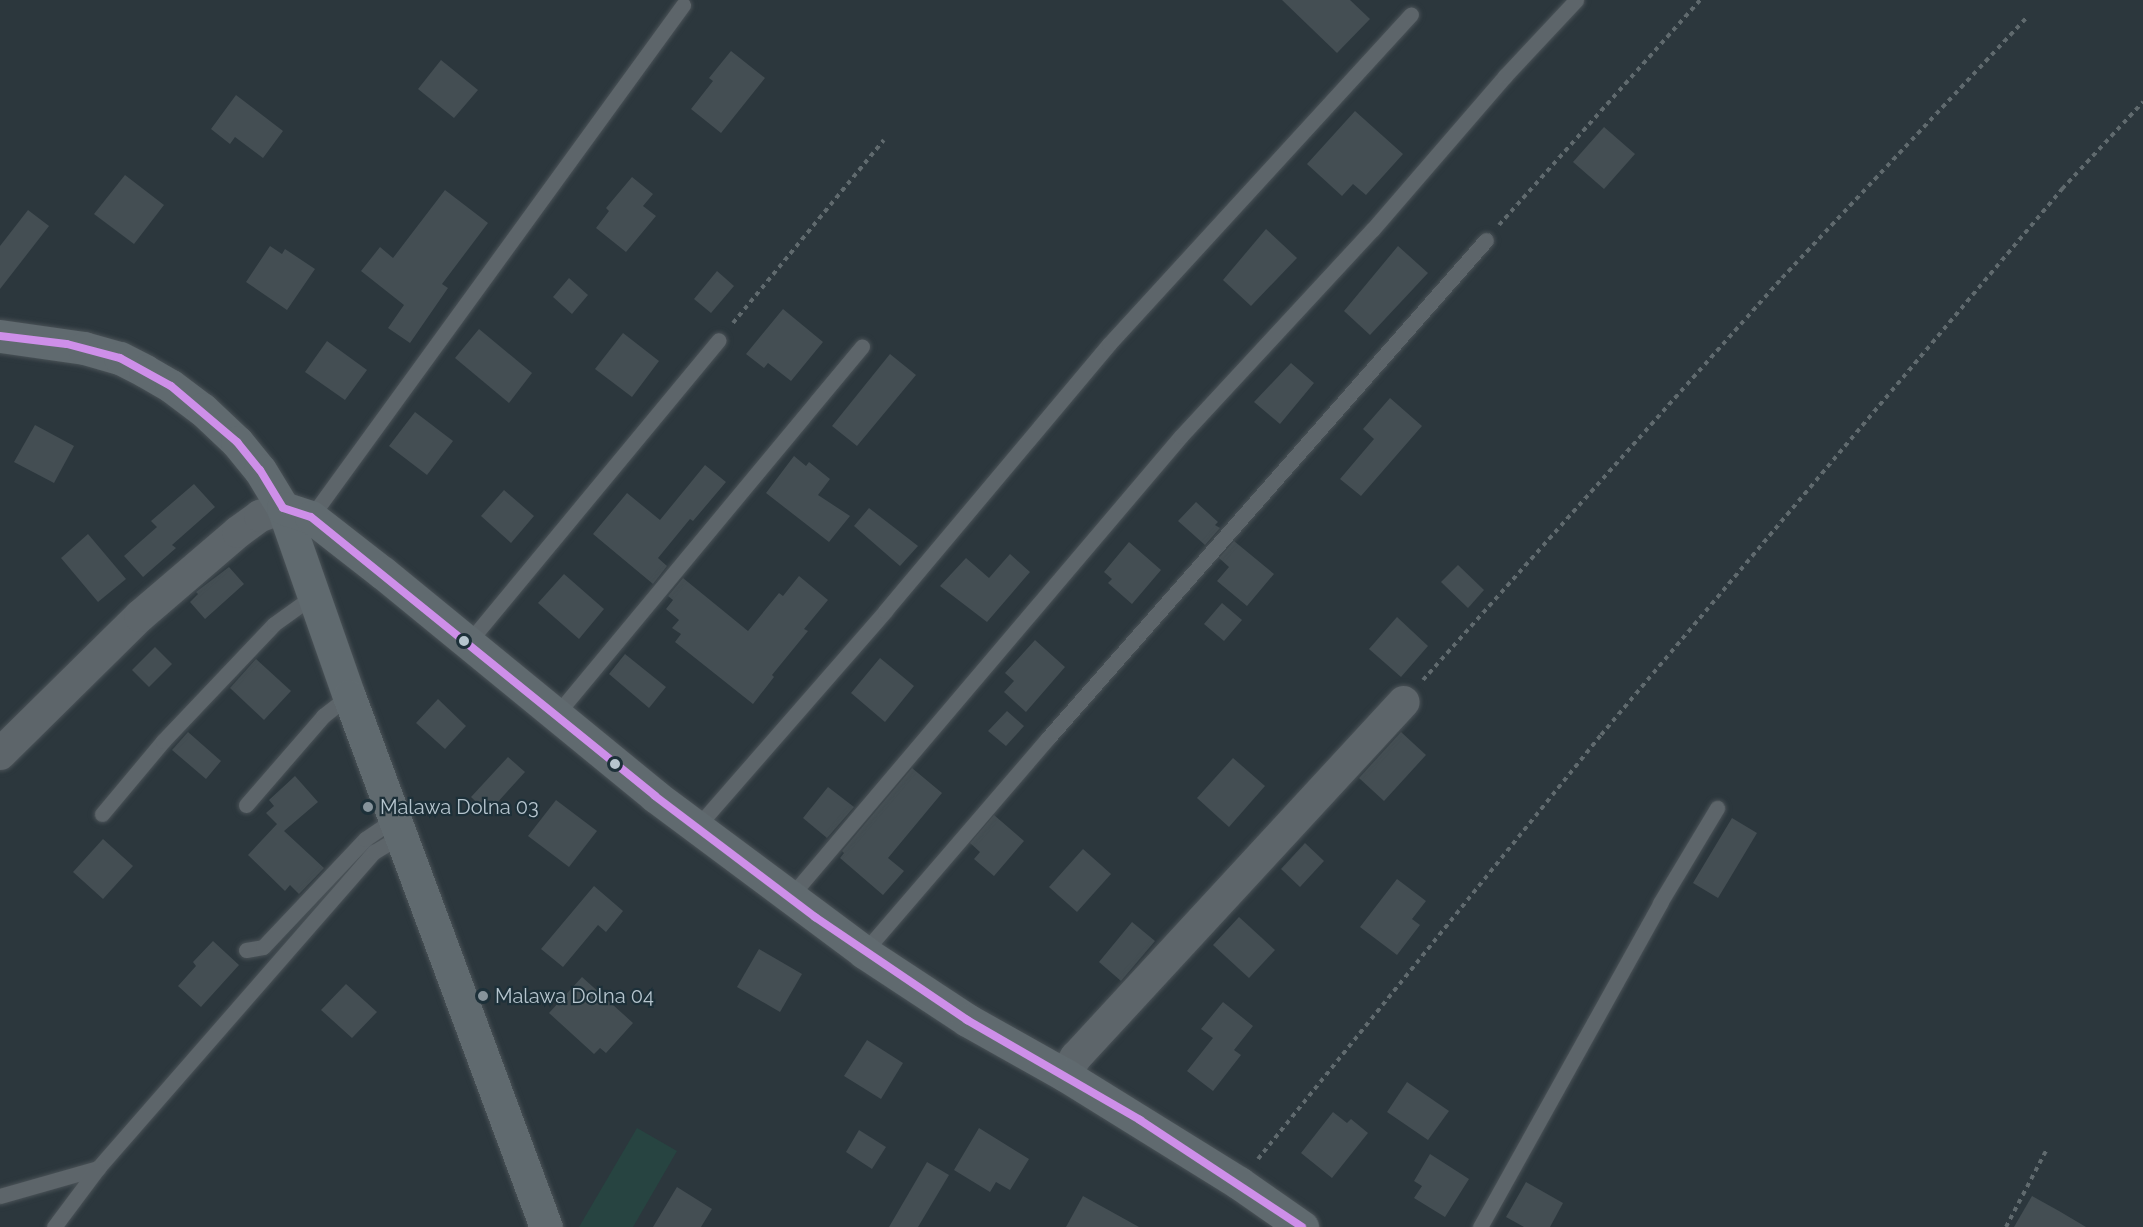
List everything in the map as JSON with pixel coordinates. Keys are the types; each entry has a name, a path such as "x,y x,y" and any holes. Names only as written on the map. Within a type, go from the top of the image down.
{"street":[{"path":"0,336 67,344 120,358 171,386 237,442 297,512 468,643 696,828 864,952 967,1020 1065,1075 1239,1183 1302,1227"},
{"path":"297,512 313,596 546,1227"},
{"path":"0,754 140,616 238,532 260,516 297,512"},
{"path":"1065,1075 1076,1057 1404,702"}],"lane":[{"path":"790,897 1181,436 1373,229 1505,76 1576,0"},
{"path":"297,512 683,5"},
{"path":"696,828 885,611 1109,344 1411,15"},
{"path":"864,952 1048,738 1485,240"},
{"path":"468,643 719,340"},
{"path":"556,715 862,347"},
{"path":"102,814 163,741 274,624 313,596"},
{"path":"246,805 323,716 349,696"},
{"path":"1480,1227 1654,913 1717,808"},
{"path":"246,950 263,946 365,839 399,827"},
{"path":"54,1227 98,1168 374,852 399,827"},
{"path":"0,1196 98,1168"}],"path":[{"path":"1485,240 1700,0"},
{"path":"1404,702 1782,278 2026,18"},
{"path":"1239,1183 1601,735 2062,189 2143,102"},
{"path":"719,340 884,140"},
{"path":"2006,1227 2047,1149"}],"green space":[{"path":"637,1128 677,1151 633,1227 579,1227"}],"building":[{"path":"1282,0 1350,0 1370,19 1337,53"},
{"path":"731,51 765,78 721,133 691,109 713,81 709,78"},
{"path":"441,60 478,90 454,118 418,89"},
{"path":"236,95 283,131 263,158 235,137 230,144 211,129"},
{"path":"1355,111 1403,154 1366,195 1353,184 1342,196 1307,164"},
{"path":"1604,127 1635,154 1604,189 1573,162"},
{"path":"125,175 164,205 134,244 94,214"},
{"path":"632,177 653,194 643,206 656,216 626,252 596,228 609,211 606,208"},
{"path":"445,190 488,223 442,284 448,288 410,343 388,328 404,305 361,271 380,247 393,258"},
{"path":"28,210 49,226 0,289 0,246"},
{"path":"1266,229 1297,258 1251,306 1223,280"},
{"path":"270,246 282,254 285,249 315,269 287,310 246,282"},
{"path":"1398,246 1428,273 1370,335 1344,311"},
{"path":"717,271 734,286 711,313 694,299"},
{"path":"569,278 588,295 572,314 553,297"},
{"path":"783,309 823,342 791,381 768,363 764,368 746,354"},
{"path":"479,329 532,373 509,403 455,358"},
{"path":"623,333 659,361 632,397 595,369"},
{"path":"327,341 367,370 345,400 305,372"},
{"path":"890,354 916,375 857,446 832,426"},
{"path":"1291,363 1314,383 1280,424 1254,402"},
{"path":"1390,398 1422,426 1361,496 1340,479 1374,439 1363,429"},
{"path":"415,412 453,441 427,475 389,446"},
{"path":"35,425 74,446 54,483 14,462"},
{"path":"794,456 806,466 809,462 830,479 818,495 850,516 829,542 766,493"},
{"path":"705,465 726,482 693,521 690,519 658,558 667,566 653,584 593,534 627,493 660,520"},
{"path":"194,484 215,507 172,545 176,548 143,577 124,556 157,527 151,521"},
{"path":"504,490 534,516 511,543 481,516"},
{"path":"1196,502 1218,522 1215,525 1220,528 1205,545 1178,521"},
{"path":"869,508 918,546 900,566 854,526"},
{"path":"88,534 126,579 98,602 61,558"},
{"path":"1234,541 1274,574 1247,606 1217,581 1229,567 1219,558"},
{"path":"1129,542 1161,570 1132,604 1108,583 1112,579 1104,572"},
{"path":"1010,554 1030,572 987,622 940,586 966,558 989,578"},
{"path":"1458,565 1484,590 1468,608 1441,582"},
{"path":"229,567 244,584 205,619 190,602 198,594 196,592"},
{"path":"564,574 604,609 579,639 538,603"},
{"path":"799,576 828,600 804,629 808,631 772,675 774,677 753,704 675,642 681,634 672,628 679,620 666,609 673,600 668,596 683,578 748,631 779,593 783,596"},
{"path":"1222,603 1242,620 1224,641 1204,624"},
{"path":"1397,617 1428,646 1401,677 1369,649"},
{"path":"1035,640 1065,667 1026,712 1004,692 1014,681 1005,673"},
{"path":"155,647 172,664 149,687 132,670"},
{"path":"625,654 666,687 649,708 609,674"},
{"path":"880,658 914,686 885,722 851,693"},
{"path":"256,659 291,691 264,720 230,688"},
{"path":"438,699 466,726 445,749 416,723"},
{"path":"1007,711 1024,726 1006,746 988,731"},
{"path":"188,732 221,761 206,779 172,750"},
{"path":"1401,732 1426,755 1384,801 1359,778"},
{"path":"508,757 525,772 488,813 471,797"},
{"path":"1233,758 1265,786 1229,827 1197,798"},
{"path":"912,768 942,793 888,858 904,871 883,895 840,858 844,853 842,851"},
{"path":"295,776 318,802 284,831 324,868 299,894 290,885 285,891 248,855 277,824 266,813 274,806 269,800"},
{"path":"828,787 854,807 827,838 803,818"},
{"path":"556,800 597,831 569,867 528,836"},
{"path":"994,815 1024,841 994,876 974,859 980,852 970,843"},
{"path":"1732,818 1757,833 1718,898 1693,883"},
{"path":"103,839 133,866 103,899 73,872"},
{"path":"1305,843 1324,861 1300,887 1281,869"},
{"path":"1083,849 1111,874 1077,912 1049,887"},
{"path":"1397,879 1426,901 1412,919 1420,925 1397,955 1360,927"},
{"path":"594,886 623,911 606,932 598,925 563,967 541,949"},
{"path":"1239,917 1275,950 1249,978 1213,945"},
{"path":"1132,922 1155,941 1121,981 1099,962"},
{"path":"213,941 239,965 201,1007 178,986 196,966 193,962"},
{"path":"759,949 802,974 780,1012 737,987"},
{"path":"582,977 633,1023 606,1053 600,1048 594,1054 549,1013"},
{"path":"346,984 377,1012 352,1038 321,1010"},
{"path":"1223,1002 1253,1026 1234,1050 1241,1055 1213,1091 1187,1071 1213,1038 1201,1029"},
{"path":"867,1040 903,1063 881,1099 844,1076"},
{"path":"1407,1082 1449,1111 1428,1140 1387,1112"},
{"path":"1333,1112 1347,1123 1351,1119 1368,1133 1332,1178 1301,1153"},
{"path":"979,1128 1029,1159 1010,1190 996,1182 990,1192 954,1170"},
{"path":"859,1130 886,1147 872,1169 846,1152"},
{"path":"1430,1154 1469,1179 1445,1217 1414,1198 1422,1186 1414,1181"},
{"path":"927,1162 949,1175 918,1227 889,1227"},
{"path":"1526,1182 1563,1203 1550,1227 1524,1227 1506,1217"},
{"path":"677,1187 712,1209 701,1227 653,1227"},
{"path":"1083,1196 1139,1227 1066,1227"},
{"path":"2032,1196 2059,1211 2086,1227 2014,1227"}],"transit line":[{"path":"0,336 67,344 120,358 171,386 237,442 260,470 283,508 311,517 655,796 815,917 967,1020 1140,1120 1302,1227"}],"place":[{"name":"Malawa Dolna 03","path":"368,807"},
{"name":"Malawa Dolna 04","path":"483,996"}]}
